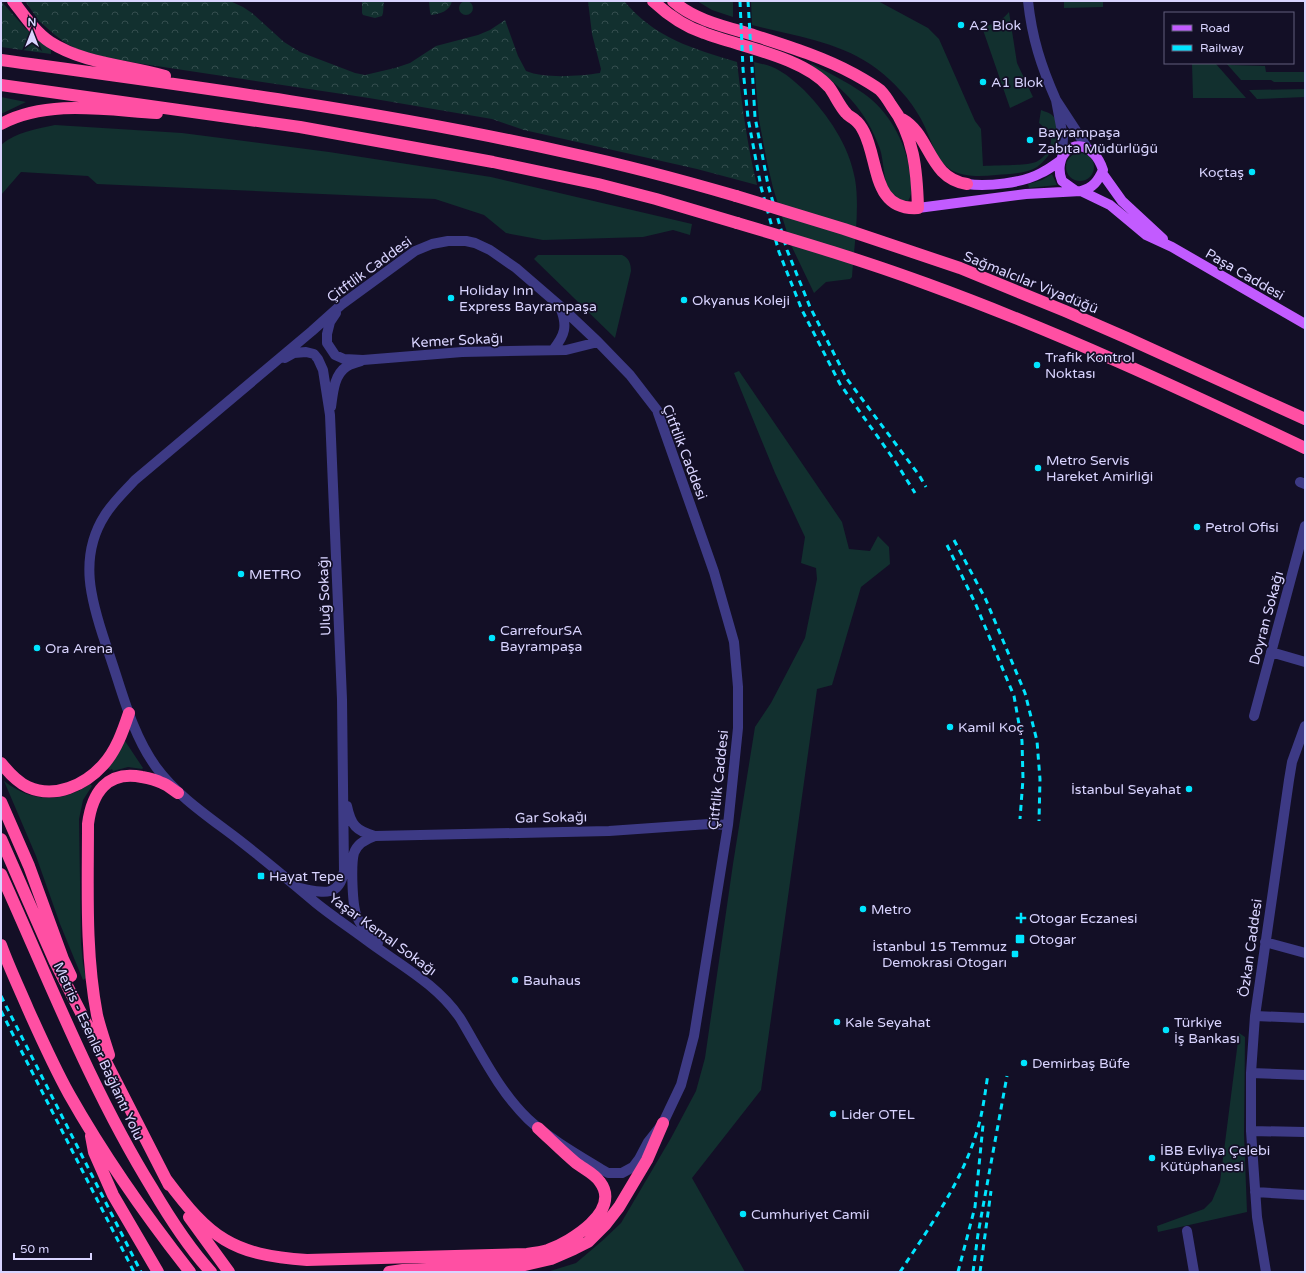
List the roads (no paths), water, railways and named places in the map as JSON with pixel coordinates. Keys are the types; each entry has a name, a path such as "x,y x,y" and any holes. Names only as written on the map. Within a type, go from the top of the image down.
{"highway":[{"path":"13,1 36,30 50,42 61,48 76,54 163,76 196,88"},
{"path":"653,1 672,16 702,33 780,58 812,73 828,86 846,114 857,121 864,133 878,179 889,200 898,206 918,208 913,151 899,117 880,91 866,80 836,64 716,24 690,12 673,1"},
{"path":"1,60 196,88"},
{"path":"1,84 244,118 357,136 524,168 606,186 737,223 881,268 992,309 1115,360 1305,448"},
{"name":"Sağmalcılar Viyadüğü","path":"196,88 376,115 513,142 638,169 736,196 844,229 973,273 1127,338 1305,419"},
{"path":"1,124 11,118 40,110 59,108 244,118"},
{"path":"899,117 909,123 918,132 930,157 947,176 967,184"},
{"path":"1,763 9,773 28,787 51,791 63,790 75,786 85,781 104,765 118,740 129,713"},
{"path":"119,1089 97,1016 91,976 88,895 89,814 92,803 99,792 108,781 120,776 133,775 162,782 178,793"},
{"path":"1,802 29,866 63,959 82,1000 98,1045"},
{"path":"1,839 56,962 174,1195 198,1231 229,1272"},
{"name":"Metris - Esenler Bağlantı Yolu","path":"1,874 93,1081 122,1138 168,1214 211,1272"},
{"path":"1,945 3,956 69,1093 91,1131 130,1190 190,1272"},
{"path":"166,1179 200,1221 215,1234 239,1248 260,1254 307,1260 468,1261 513,1266 538,1262 562,1255 588,1242 622,1202 647,1160 663,1123"},
{"path":"389,1272 539,1253 559,1245 587,1228 600,1213 604,1202 603,1187 599,1180 576,1163 538,1128"},
{"path":"91,1131 96,1158 113,1195 158,1272"},
{"path":"577,1235 588,1242"}],"main road":[{"path":"918,208 1026,194 1086,190 1093,186 1103,170 1100,162 1094,154 1088,149 1079,147 1068,150 1061,159 1041,173 1022,180 972,185 967,184"},
{"path":"1061,159 1059,167 1062,181 1078,191"},
{"name":"Paşa Caddesi","path":"1102,173 1131,211 1172,247"},
{"name":"Paşa Caddesi","path":"1078,191 1110,205 1146,235 1172,247 1305,324"}],"street":[{"path":"1028,1 1030,19 1041,66 1056,100 1088,149"},
{"path":"1056,100 1063,137 1061,159"},
{"name":"Çitftlik Caddesi","path":"178,793 156,767 136,732 92,599 88,575 90,552 104,515 135,480 341,305 414,251 432,244 454,241 474,243 490,250 516,268 560,306 598,342 630,375 657,410 714,572 734,642 738,687 738,728 728,825 694,1036 681,1085 663,1123 648,1142 633,1167 622,1174 608,1173 538,1128"},
{"path":"341,305 330,322 327,342 335,355 344,359 363,360"},
{"path":"552,350 560,342 565,332 563,314 560,306"},
{"name":"Kemer Sokağı","path":"363,360 462,352 566,350 598,342"},
{"path":"269,366 294,354 306,352 314,354 318,359 322,370 330,415"},
{"path":"330,415 335,383 339,374 346,367 363,360"},
{"name":"Uluğ Sokağı","path":"330,415 340,655 342,776"},
{"name":"Doyran Sokağı","path":"1254,716 1305,526"},
{"path":"1271,652 1305,662"},
{"name":"Özkan Caddesi","path":"1266,1272 1256,1217 1251,1131 1251,1073 1255,1016 1289,776 1292,762 1305,726"},
{"path":"342,776 347,806 352,822 355,827 362,832 375,836"},
{"path":"299,888 315,891 332,891 338,888 342,882 344,871 342,776"},
{"name":"Yaşar Kemal Sokağı","path":"178,793 299,888 317,904 388,956 427,982 441,994 454,1008 508,1097 528,1120 538,1128"},
{"name":"Gar Sokağı","path":"375,836 609,830 709,824 728,825"},
{"path":"375,836 367,839 359,845 354,852 354,910 361,925 381,946 388,956"},
{"path":"1265,942 1305,953"},
{"path":"1255,1016 1305,1018"},
{"path":"1251,1073 1305,1075"},
{"path":"1251,1131 1305,1132"},
{"path":"1255,1192 1305,1195"},
{"path":"1187,1231 1194,1272"}],"railway":[{"path":"740,1 743,69 748,118 761,187 779,252 802,310 840,384 895,461 915,493"},
{"path":"748,1 755,117 768,185 787,250 810,307 847,379 919,475 926,487"},
{"path":"954,540 986,600 1025,693 1037,741 1040,779 1039,821"},
{"path":"947,545 976,605 1014,696 1022,741 1023,779 1020,819"},
{"path":"1,996 141,1272"},
{"path":"1,1011 134,1272"},
{"path":"900,1272 944,1204 963,1168 971,1150 979,1124 988,1074"},
{"path":"973,1272 978,1234 1007,1076"},
{"path":"958,1272 975,1207 983,1125"},
{"path":"980,1272 991,1191"}],"place":[{"name":"A2 Blok","path":"961,25"},
{"name":"A1 Blok","path":"983,82"},
{"name":"Bayrampaşa Zabıta Müdürlüğü","path":"1030,140"},
{"name":"Koçtaş","path":"1252,172"},
{"name":"Holiday Inn Express Bayrampaşa","path":"451,298"},
{"name":"Okyanus Koleji","path":"684,300"},
{"name":"Trafik Kontrol Noktası","path":"1037,365"},
{"name":"Metro Servis Hareket Amirliği","path":"1038,468"},
{"name":"Petrol Ofisi","path":"1197,527"},
{"name":"METRO","path":"241,574"},
{"name":"CarrefourSA Bayrampaşa","path":"492,638"},
{"name":"Ora Arena","path":"37,648"},
{"name":"Kamil Koç","path":"950,727"},
{"name":"İstanbul Seyahat","path":"1189,789"},
{"name":"Hayat Tepe","path":"261,876"},
{"name":"Metro","path":"863,909"},
{"name":"Otogar Eczanesi","path":"1021,918"},
{"name":"Otogar","path":"1020,939"},
{"name":"İstanbul 15 Temmuz Demokrasi Otogarı","path":"1015,954"},
{"name":"Bauhaus","path":"515,980"},
{"name":"Kale Seyahat","path":"837,1022"},
{"name":"Türkiye İş Bankası","path":"1166,1030"},
{"name":"Demirbaş Büfe","path":"1024,1063"},
{"name":"Lider OTEL","path":"833,1114"},
{"name":"İBB Evliya Çelebi Kütüphanesi","path":"1152,1158"},
{"name":"Cumhuriyet Camii","path":"743,1214"}]}
